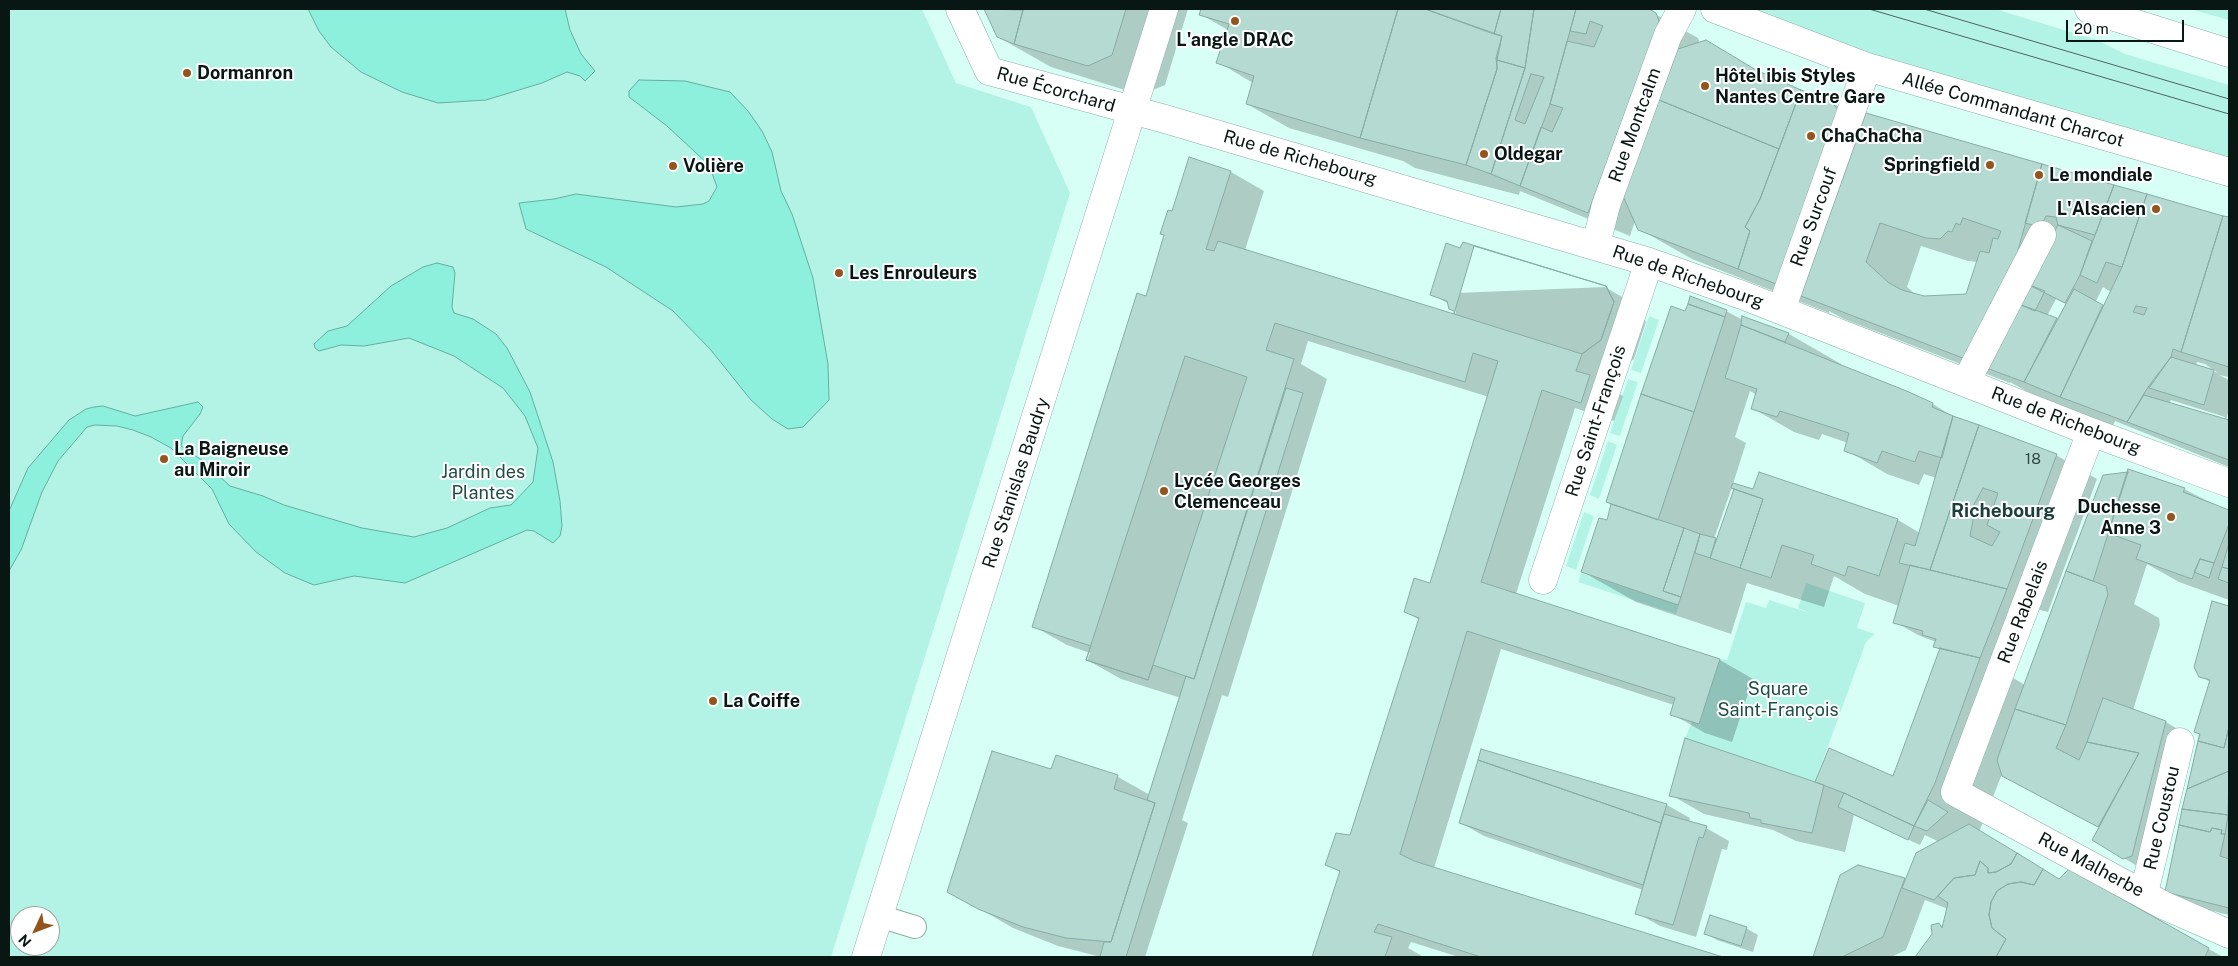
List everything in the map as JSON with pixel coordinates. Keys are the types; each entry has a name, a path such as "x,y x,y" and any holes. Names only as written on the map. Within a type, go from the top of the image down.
{"street":[{"name":"Rue Écorchard","path":"960,9 989,71 1132,111"},
{"name":"Rue Stanislas Baudry","path":"866,957 1164,9"},
{"name":"Rue Montcalm","path":"1596,244 1606,204 1668,35 1682,9"},
{"name":"Allée Commandant Charcot","path":"1715,9 1867,67 2229,172"},
{"path":"2089,9 2229,53"},
{"name":"Rue Surcouf","path":"1781,310 1867,67"},
{"name":"Rue de Richebourg","path":"1132,111 1596,244 1781,310 2091,432 2229,483"},
{"path":"1966,382 2042,235"},
{"name":"Rue Saint-François","path":"1543,580 1649,262"},
{"name":"Rue Rabelais","path":"1955,792 2091,432"},
{"name":"Rue Coustou","path":"2144,893 2180,742"},
{"name":"Rue Malherbe","path":"1955,792 2163,905 2229,934"}],"lane":[{"path":"879,916 915,927"}],"green space":[{"name":"Jardin des Plantes","path":"9,9 922,9 956,83 1031,107 1070,193 831,957 9,957"},
{"path":"1754,9 1995,9 2097,40 2125,54 2229,85 2229,161 1900,65"},
{"path":"2190,9 2229,9 2229,20"},
{"path":"1649,316 1659,320 1641,373 1631,370"},
{"path":"1628,379 1638,382 1620,436 1610,433"},
{"path":"1608,441 1617,445 1599,499 1590,495"},
{"path":"1584,512 1594,516 1576,570 1566,566"},
{"path":"1581,573 1679,605 1676,614 1578,582"},
{"name":"Square Saint-François","path":"1806,583 1865,603 1857,628 1875,634 1866,642 1815,782 1685,738 1720,659 1727,660 1746,602 1766,608 1769,600 1810,613 1798,608"}],"shaded area":[{"path":"308,9 565,9 570,30 581,54 595,71 585,81 580,76 567,72 542,83 486,100 438,103 402,92 361,72 331,47 319,31"},
{"path":"639,80 685,81 730,92 748,111 762,131 772,152 781,191 792,214 813,278 828,364 829,400 803,427 788,429 772,419 751,400 710,349 673,311 606,267 526,229 519,203 554,199 576,194 676,207 703,204 709,201 717,187 709,165 667,126 629,97 629,91"},
{"path":"437,263 453,267 455,273 452,307 454,313 473,319 496,334 507,348 530,392 553,462 560,501 562,526 560,536 553,543 534,531 527,530 405,583 354,576 314,585 285,573 256,552 229,524 212,489 171,448 133,430 117,426 95,425 87,427 58,461 42,492 21,550 9,571 9,511 28,468 69,420 86,409 94,407 103,406 135,416 198,402 203,407 200,414 183,436 181,446 203,461 230,486 263,496 284,505 362,528 414,537 447,528 490,508 511,505 533,482 538,448 525,416 503,388 454,356 409,338 364,346 341,345 319,351 315,348 314,344 328,331 347,326 391,286 423,267"}],"building":[{"path":"984,9 1023,10 1014,44 997,37"},
{"path":"1017,9 1126,9 1112,55 1088,66 1014,44 1023,10"},
{"path":"1201,9 1398,9 1360,138 1246,104 1254,76 1216,63 1229,24 1199,15"},
{"path":"1398,9 1425,9 1502,36 1496,58 1497,69 1466,165 1360,138"},
{"path":"1425,9 1501,9 1494,34"},
{"path":"1501,9 1534,9 1525,68 1497,60 1502,36 1494,34"},
{"path":"1534,9 1576,9 1550,104 1520,186 1491,174 1525,68","holes":["1531,74 1544,77 1525,124 1515,120"]},
{"path":"1576,9 1649,9 1656,13 1659,21 1588,213 1520,186 1541,127 1552,132 1563,108 1550,104 1567,41 1594,47 1603,26 1590,21 1586,34 1570,31"},
{"path":"1706,40 1756,70 1801,90 1779,149 1659,100 1678,49"},
{"path":"1497,60 1525,68 1491,174 1466,165 1497,69"},
{"path":"1801,90 1831,101 1839,111 1776,284 1738,269 1750,231 1745,227 1760,199"},
{"path":"1659,100 1779,149 1760,199 1745,227 1750,231 1738,269 1638,230 1623,196"},
{"path":"1866,113 2042,164 2015,261 1968,360 1801,296","holes":["1963,218 2001,231 1998,239 1993,238 1989,253 1980,251 1966,294 1924,296 1902,290 1889,283 1866,262 1880,223 1926,238 1940,239 1948,231 1952,232 1956,223 1960,225"]},
{"name":"Lycée Georges Clemenceau","path":"1189,157 1231,171 1206,249 1214,251 1218,241 1454,314 1454,311 1449,309 1447,301 1430,295 1446,243 1460,248 1463,242 1606,286 1614,302 1601,340 1582,354 1576,371 1590,375 1581,403 1542,390 1481,582 1720,659 1699,724 1670,715 1675,698 1467,631 1400,854 1414,861 1723,957 1481,957 1378,924 1374,932 1392,937 1385,957 1312,957 1340,871 1325,865 1336,833 1350,835 1419,618 1404,612 1414,578 1430,583 1498,361 1473,353 1465,382 1275,323 1266,350 1294,359 1194,679 1153,665 1148,680 1086,660 1091,646 1032,627 1137,293 1146,296 1164,235 1160,234 1168,210 1172,211"},
{"path":"2042,164 2114,185 2095,235 2058,225 2056,217 2046,216 2042,224 2033,225 2025,223"},
{"path":"2114,185 2147,194 2122,267 2106,262 2097,283 2080,275"},
{"path":"2147,194 2223,216 2181,352 2173,349 2171,357 2148,387 2127,422 2060,397 2122,267","holes":["2136,306 2147,308 2144,315 2133,312"]},
{"path":"2223,216 2229,217 2229,367 2181,352"},
{"path":"2058,225 2092,241 2080,275 2065,303 2027,284"},
{"path":"1474,246 1606,286 1614,302 1601,340 1582,354 1454,314"},
{"path":"2027,284 2045,291 2035,311 2016,303"},
{"path":"2074,289 2103,305 2060,397 2024,382"},
{"path":"1690,296 1727,310 1725,317 1688,304"},
{"path":"2016,303 2057,318 2024,382 1981,366"},
{"path":"1688,304 1725,317 1694,412 1641,394 1671,306 1685,311"},
{"path":"1742,316 1789,333 1785,342 1741,325"},
{"path":"1741,325 1909,392 1933,403 1932,407 1953,416 1942,458 1919,451 1915,462 1882,451 1877,463 1844,451 1849,433 1780,411 1777,417 1751,409 1757,389 1725,378"},
{"path":"1185,356 1247,377 1148,680 1086,660"},
{"path":"2171,357 2214,370 2204,405 2149,388"},
{"path":"1286,388 1303,393 1126,957 1100,957 1104,942 1111,942 1155,803 1147,800 1186,676 1194,679"},
{"path":"1641,394 1694,412 1658,520 1606,502"},
{"path":"2144,395 2229,420 2229,460 2127,422"},
{"path":"1953,416 1979,425 1930,570 1899,563 1905,543 1915,546"},
{"path":"1979,425 2057,454 2007,589 1930,570","holes":["1983,488 1998,493 1987,525 2000,532 1992,546 1970,536 1973,520 1970,512"]},
{"name":"Duchesse Anne 3","path":"2128,469 2185,488 2183,492 2229,510 2229,524 2214,563 2200,559 2192,579 2136,559 2141,545 2108,533"},
{"path":"1759,472 1898,519 1879,576 1848,566 1845,576 1811,564 1814,555 1782,545 1771,578 1740,568 1763,499 1731,488 1733,483 1753,489"},
{"path":"2128,472 2093,581 2066,571 2103,475"},
{"path":"1734,489 1763,499 1740,568 1710,558"},
{"path":"1611,504 1684,528 1663,591 1681,597 1678,605 1581,572 1599,518 1607,520"},
{"path":"1684,528 1700,534 1681,597 1663,591"},
{"path":"1700,534 1716,538 1710,558 1695,553"},
{"path":"2229,543 2229,569 2222,567"},
{"path":"2200,559 2214,563 2209,578 2194,572"},
{"path":"1910,565 2007,589 1980,658 1933,647 1936,639 1922,635 1923,631 1893,623"},
{"path":"2222,567 2229,569 2229,583 2218,579"},
{"path":"2066,571 2106,586 2108,594 2066,725 2015,709"},
{"path":"2212,601 2229,606 2229,727 2224,748 2198,741 2200,734 2194,732 2210,680 2199,677 2194,667"},
{"path":"1940,648 1980,658 1935,783 1914,826 1844,793 1815,782 1829,748 1893,776"},
{"path":"2103,698 2166,721 2132,856 2123,859 2092,840 2139,753 2087,742"},
{"path":"2015,709 2066,725 2056,748 2079,760 2087,742 2139,753 2098,827 2002,776 1997,760"},
{"path":"2229,727 2229,771 2187,789 2198,741 2224,748"},
{"path":"1685,738 1824,785 1812,833 1761,823 1761,820 1750,818 1749,813 1669,796"},
{"path":"1481,749 1667,804 1661,823 1478,760"},
{"path":"992,751 1051,769 1056,755 1118,775 1114,789 1155,803 1111,942 1066,938 1023,927 978,909 947,892"},
{"path":"1478,760 1661,823 1643,885 1459,823"},
{"path":"2229,771 2228,815 2182,809 2187,789"},
{"path":"1844,793 1914,826 1908,840 1838,807"},
{"path":"1928,800 1948,812 1927,831 1914,826"},
{"path":"2182,809 2228,815 2225,834 2221,834 2222,830 2212,828 2210,832 2179,825"},
{"path":"1664,814 1707,826 1703,838 1699,837 1673,925 1635,914"},
{"path":"1969,824 2017,853 2011,864 1996,872 1988,873 1988,868 1980,861 1975,875 1954,878 1934,900 1902,888 1916,853"},
{"path":"2179,825 2210,832 2212,828 2222,830 2221,834 2225,834 2220,856 2229,859 2229,908 2165,892"},
{"path":"2017,853 2043,869 2034,885 2021,882 2008,884 1997,891 1991,902 1989,915 1992,928 2006,939 1996,957 1915,957 1932,934 1931,925 1939,923 1942,928 1948,903 1938,896 1954,878 1975,875 1980,861 1988,868 1988,873 1996,872 2011,864"},
{"path":"1858,865 1905,878 1883,937 1842,957 1813,957 1840,875"},
{"path":"2043,869 2059,879 2069,869 2209,948 2205,957 1996,957 2006,939 1992,928 1989,915 1991,902 1997,891 2008,884 2021,882 2034,885"},
{"path":"1710,915 1747,927 1741,946 1704,934"}],"tram line":[{"path":"1869,9 2229,114"},
{"path":"1924,9 2229,99"}],"place":[{"name":"L'angle DRAC","path":"1235,21"},
{"name":"Dormanron","path":"187,73"},
{"name":"Hôtel ibis Styles Nantes Centre Gare","path":"1705,86"},
{"name":"ChaChaCha","path":"1811,136"},
{"name":"Oldegar","path":"1484,154"},
{"name":"Springfield","path":"1990,165"},
{"name":"Volière","path":"673,166"},
{"name":"Le mondiale","path":"2039,175"},
{"name":"L'Alsacien","path":"2156,209"},
{"name":"Les Enrouleurs","path":"839,273"},
{"name":"La Baigneuse au Miroir","path":"164,459"},
{"name":"Lycée Georges Clemenceau","path":"1164,491"},
{"name":"Duchesse Anne 3","path":"2171,517"},
{"name":"La Coiffe","path":"713,701"}],"district":[{"name":"Richebourg","path":"2003,511"}]}
